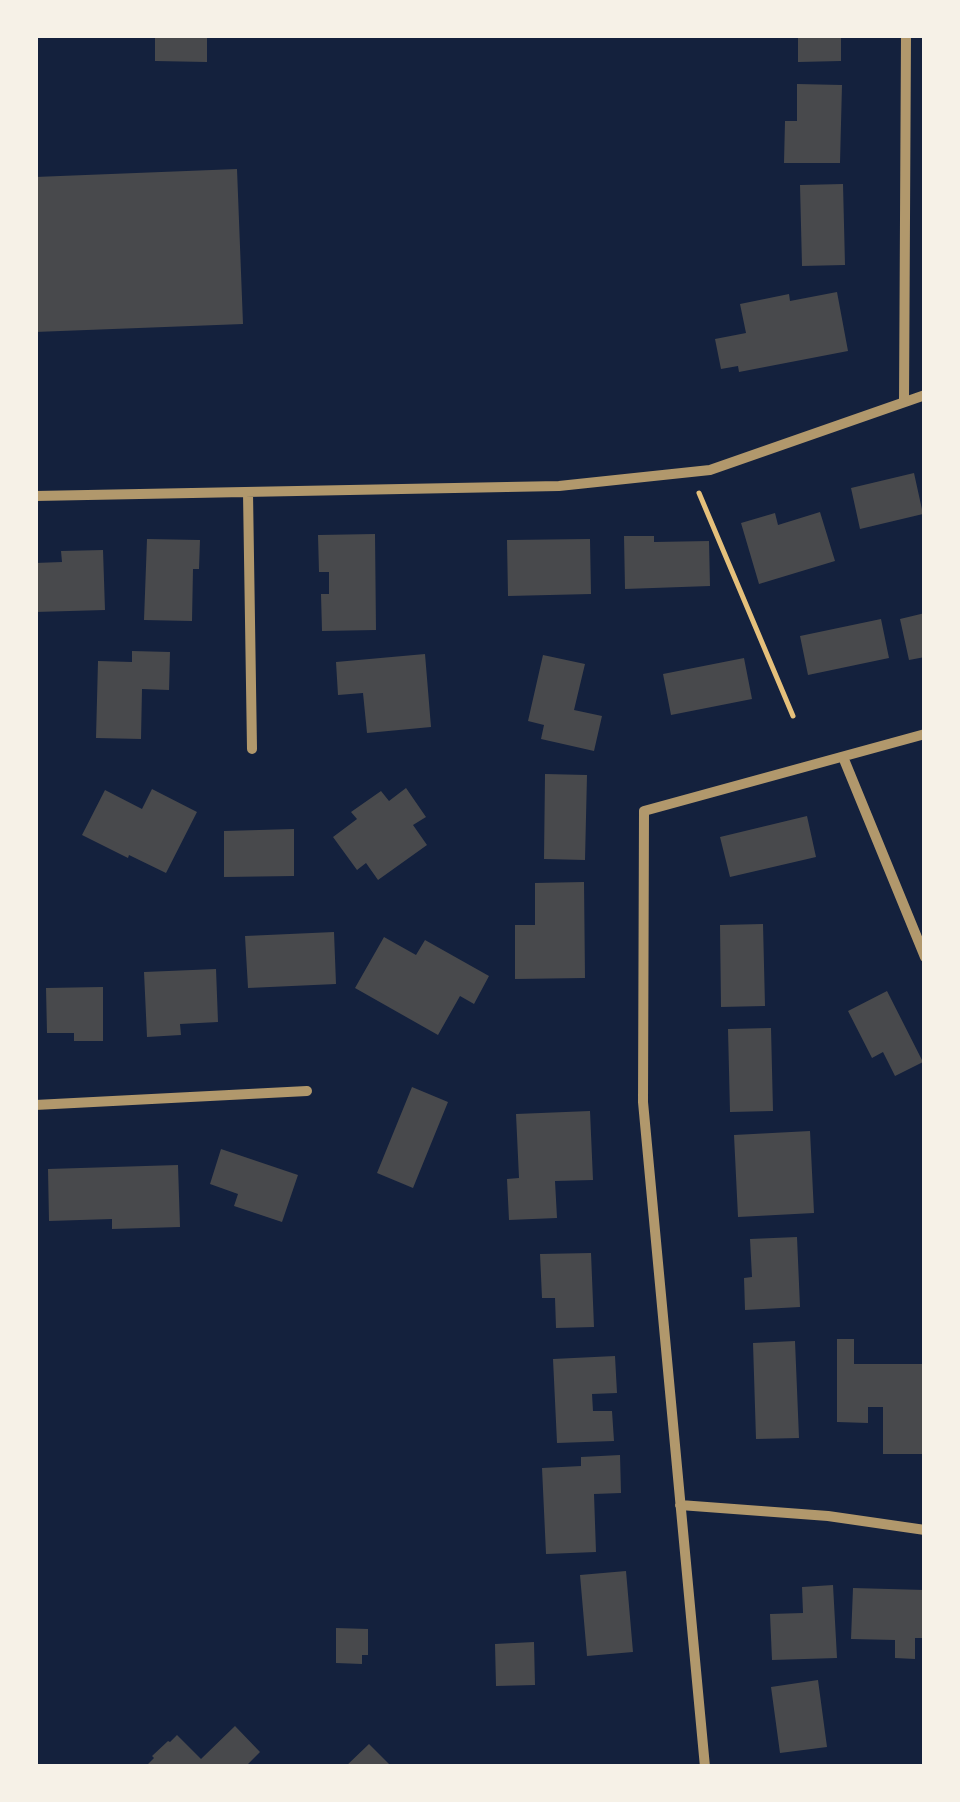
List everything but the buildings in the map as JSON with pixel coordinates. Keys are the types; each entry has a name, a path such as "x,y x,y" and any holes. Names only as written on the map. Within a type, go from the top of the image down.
{"street":[{"path":"904,402 906,35"},
{"path":"35,496 559,486 710,470 925,395"},
{"path":"248,494 252,750"},
{"path":"706,1767 642,1102 644,810 925,734"},
{"path":"843,756 925,957"},
{"path":"35,1105 307,1091"},
{"path":"680,1506 828,1516 925,1530"}],"path":[{"path":"698,493 793,716"}]}
